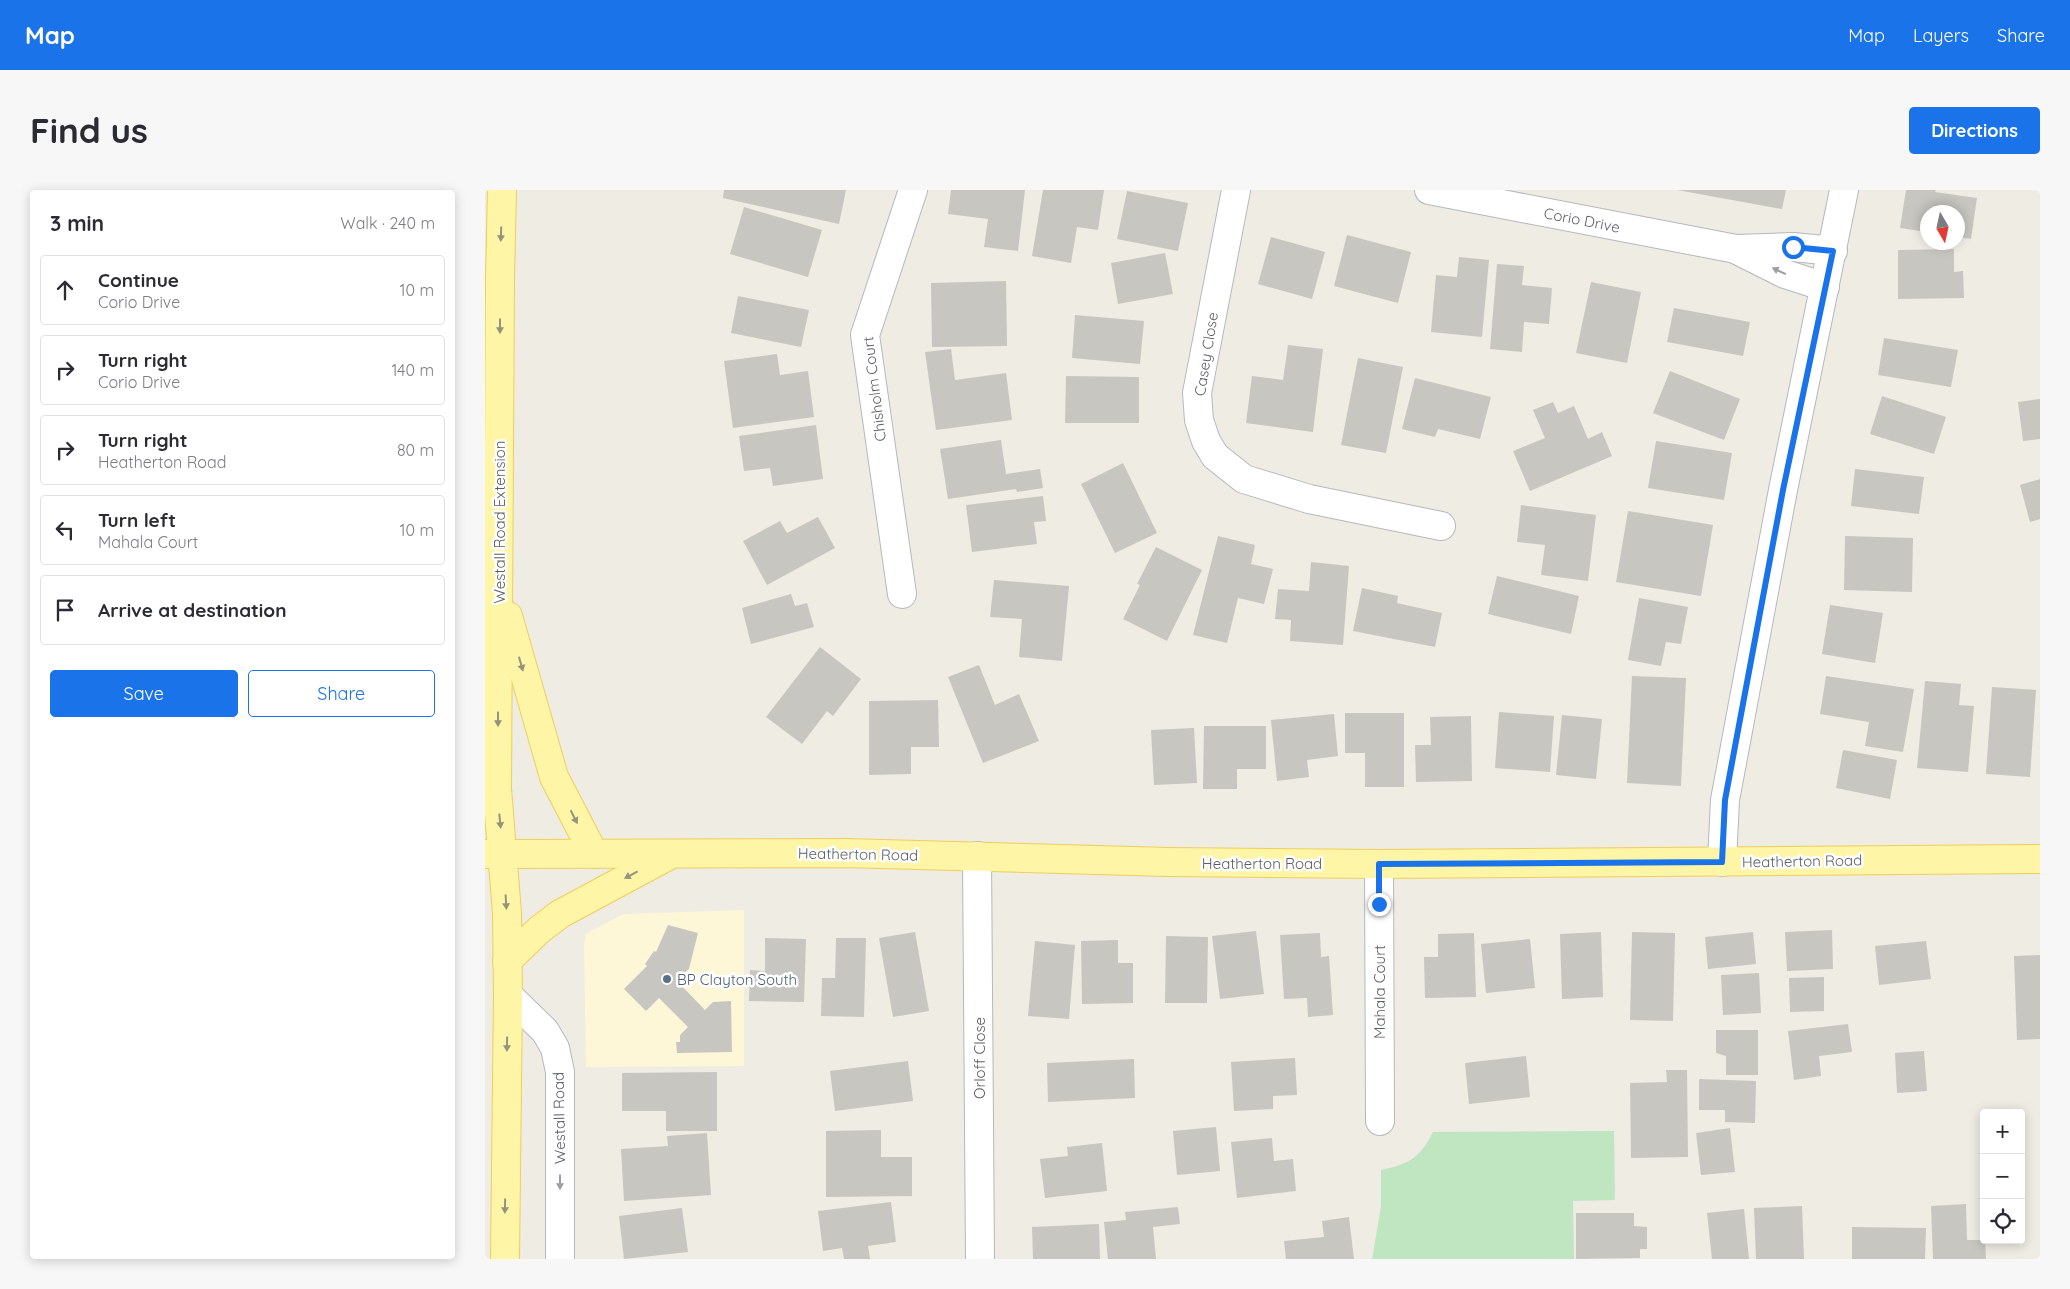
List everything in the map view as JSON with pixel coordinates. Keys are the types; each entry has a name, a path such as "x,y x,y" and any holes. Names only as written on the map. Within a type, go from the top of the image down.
{"main road":[{"name":"Westall Road Extension","path":"494,854 497,789 502,190"},
{"path":"499,583 554,777 593,854"},
{"path":"507,961 539,930 560,914 675,853"},
{"name":"Heatherton Road","path":"494,854 845,853 1168,862 1379,864 2040,859"},
{"path":"494,854 507,961 508,995 505,1259"}],"street":[{"name":"Chisholm Court","path":"902,594 865,335 913,190"},
{"name":"Casey Close","path":"1236,190 1197,393 1199,420 1206,441 1215,456 1244,479 1309,500 1441,526"},
{"name":"Corio Drive","path":"1429,190 1736,249 1793,247 1833,251"},
{"path":"1722,862 1725,800 1783,490 1844,190"},
{"name":"Corio Drive","path":"1736,249 1785,274 1825,287"},
{"name":"Orloff Close","path":"977,856 980,1259"},
{"name":"Mahala Court","path":"1379,864 1380,1121"},
{"name":"Westall Road","path":"508,995 545,1031 555,1048 560,1072 560,1259"}],"shaded area":[{"path":"744,910 744,1066 586,1067 584,943 586,934 623,914"}],"green space":[{"path":"1614,1131 1615,1200 1573,1201 1574,1259 1372,1259 1381,1207 1381,1170 1413,1159 1433,1132"}],"building":[{"path":"724,190 846,190 839,224 723,198"},
{"path":"951,190 1025,190 1018,251 984,247 988,219 948,214"},
{"path":"1043,190 1104,190 1098,230 1077,227 1071,263 1032,256"},
{"path":"1677,190 1786,190 1782,209"},
{"path":"1906,190 1936,190 1935,192 1977,198 1971,239 1965,238 1965,205 1920,205 1920,231 1900,228"},
{"path":"1127,191 1188,203 1178,251 1117,239"},
{"path":"744,207 822,230 808,277 730,254"},
{"path":"1347,235 1411,252 1398,303 1334,286"},
{"path":"1271,237 1325,252 1312,299 1258,284"},
{"path":"1898,250 1954,250 1954,272 1963,271 1964,298 1898,299"},
{"path":"1165,253 1173,294 1118,304 1111,263"},
{"path":"1459,257 1489,260 1482,337 1431,332 1436,275 1457,277"},
{"path":"1497,264 1524,266 1522,285 1552,288 1549,324 1524,322 1522,352 1490,349"},
{"path":"1006,281 1007,346 932,347 931,283"},
{"path":"1591,282 1641,292 1627,363 1576,353"},
{"path":"738,296 809,310 801,347 731,333"},
{"path":"1674,308 1750,322 1743,356 1667,342"},
{"path":"1075,315 1144,321 1140,364 1072,358"},
{"path":"1884,338 1958,350 1951,387 1878,375"},
{"path":"1288,345 1323,349 1313,432 1246,423 1252,376 1283,380"},
{"path":"951,349 955,380 1006,373 1012,420 936,430 925,352"},
{"path":"777,354 780,375 808,371 814,417 733,428 724,361"},
{"path":"1358,358 1403,367 1386,453 1341,445"},
{"path":"1670,371 1740,399 1724,440 1653,413"},
{"path":"1066,376 1139,377 1139,423 1065,423"},
{"path":"1415,378 1491,397 1480,439 1438,429 1435,437 1402,429"},
{"path":"1882,396 1946,417 1934,454 1870,434"},
{"path":"2040,399 2040,439 2023,441 2018,402"},
{"path":"1553,402 1558,413 1574,406 1588,439 1602,432 1612,456 1530,491 1513,451 1545,438 1533,410"},
{"path":"816,425 823,479 773,486 770,468 744,471 739,436"},
{"path":"1001,440 1006,474 1040,469 1043,488 1017,492 1016,489 948,499 940,449"},
{"path":"1656,441 1732,453 1724,500 1648,488"},
{"path":"1123,463 1157,533 1115,553 1081,484"},
{"path":"1855,469 1924,477 1919,514 1851,506"},
{"path":"2040,479 2040,519 2030,522 2020,485"},
{"path":"1043,496 1046,521 1034,522 1037,544 972,552 966,505"},
{"path":"1521,505 1596,515 1588,581 1541,575 1545,545 1517,542"},
{"path":"1628,511 1713,525 1701,596 1616,582"},
{"path":"818,517 835,548 767,585 743,541 780,521 787,533"},
{"path":"1218,536 1255,545 1251,564 1273,569 1264,604 1238,598 1227,643 1193,635"},
{"path":"1845,536 1913,538 1912,592 1844,590"},
{"path":"1156,547 1202,570 1167,641 1123,619 1140,585 1137,584"},
{"path":"1311,562 1349,566 1343,645 1290,641 1291,620 1275,619 1278,589 1309,591"},
{"path":"1497,576 1579,596 1571,634 1488,614"},
{"path":"994,580 1069,586 1062,661 1019,657 1022,619 990,617"},
{"path":"1362,588 1398,596 1397,603 1442,613 1435,647 1353,631"},
{"path":"791,594 795,606 807,603 814,627 751,644 742,608"},
{"path":"1639,598 1688,607 1681,644 1666,642 1661,666 1628,660"},
{"path":"1830,605 1883,613 1875,663 1822,654"},
{"path":"820,647 861,679 833,716 827,711 802,744 766,717"},
{"path":"979,665 995,705 1019,694 1039,741 983,763 948,677"},
{"path":"1632,676 1686,678 1681,786 1627,783"},
{"path":"1826,676 1914,689 1903,752 1865,746 1869,722 1820,714"},
{"path":"1925,681 1961,684 1959,705 1974,706 1968,772 1917,768"},
{"path":"1992,687 2036,690 2030,777 1986,774"},
{"path":"938,700 939,747 911,747 911,774 869,775 869,701"},
{"path":"1499,712 1554,716 1550,772 1495,768"},
{"path":"1345,713 1404,713 1404,787 1365,787 1365,753 1345,753"},
{"path":"1334,714 1338,756 1307,760 1309,777 1277,781 1271,720"},
{"path":"1562,715 1602,719 1596,779 1556,775"},
{"path":"1471,716 1472,781 1416,782 1415,745 1431,745 1430,717"},
{"path":"1204,726 1266,726 1266,769 1237,769 1237,789 1203,789"},
{"path":"1194,728 1197,783 1154,785 1151,730"},
{"path":"1843,750 1897,760 1890,799 1836,788"},
{"path":"668,925 698,933 689,969 676,980 705,1010 713,1002 731,1001 732,1052 677,1053 676,1042 680,1042 680,1035 688,1027 659,998 646,1011 624,989 647,966 645,964 654,951 656,952"},
{"path":"1832,930 1833,969 1787,971 1785,932"},
{"path":"1256,931 1264,994 1220,999 1212,936"},
{"path":"915,932 929,1011 893,1017 879,938"},
{"path":"1601,932 1603,997 1562,999 1560,934"},
{"path":"1632,932 1675,933 1673,1021 1630,1020"},
{"path":"1753,932 1756,964 1708,969 1705,937"},
{"path":"1320,933 1321,957 1329,956 1333,1015 1308,1017 1307,998 1284,999 1280,935"},
{"path":"1474,933 1476,997 1425,998 1424,957 1438,957 1438,934"},
{"path":"1166,936 1208,937 1207,1003 1165,1003"},
{"path":"765,938 806,939 804,1002 749,1001 750,970 765,971"},
{"path":"836,938 866,938 864,1017 821,1016 822,978 835,978"},
{"path":"1530,939 1535,988 1486,993 1481,944"},
{"path":"1118,940 1118,963 1133,963 1133,1003 1082,1004 1081,941"},
{"path":"1035,941 1075,945 1069,1019 1028,1016"},
{"path":"1926,941 1931,979 1879,985 1875,946"},
{"path":"2040,955 2040,1039 2017,1040 2014,956"},
{"path":"1759,973 1761,1013 1723,1015 1721,975"},
{"path":"1824,977 1824,1011 1790,1012 1789,978"},
{"path":"1848,1024 1852,1052 1819,1056 1821,1076 1794,1080 1788,1031"},
{"path":"1716,1030 1758,1030 1758,1075 1726,1075 1726,1056 1716,1053"},
{"path":"1924,1051 1927,1091 1897,1093 1895,1053"},
{"path":"1526,1056 1530,1097 1469,1104 1465,1063"},
{"path":"1295,1058 1297,1095 1273,1096 1273,1109 1234,1111 1231,1062"},
{"path":"1134,1059 1135,1098 1048,1102 1047,1063"},
{"path":"908,1061 913,1101 835,1111 830,1071"},
{"path":"1666,1070 1687,1070 1688,1157 1631,1158 1630,1083 1667,1082"},
{"path":"717,1072 717,1131 666,1131 666,1111 622,1111 622,1073"},
{"path":"1699,1079 1756,1081 1755,1123 1725,1122 1725,1110 1699,1110"},
{"path":"1216,1127 1220,1171 1177,1175 1173,1131"},
{"path":"1730,1128 1735,1172 1701,1175 1696,1133"},
{"path":"881,1130 881,1157 912,1157 912,1196 826,1197 826,1131"},
{"path":"707,1133 711,1195 624,1201 621,1149 668,1146 667,1136"},
{"path":"1272,1138 1274,1161 1293,1159 1296,1191 1237,1198 1231,1142"},
{"path":"1102,1143 1107,1191 1045,1198 1040,1159 1068,1156 1067,1147"},
{"path":"891,1202 896,1242 868,1246 870,1259 844,1259 842,1248 823,1251 818,1211"},
{"path":"1966,1204 1967,1240 1980,1240 1980,1244 1985,1244 1986,1259 1933,1259 1931,1206"},
{"path":"1802,1206 1804,1259 1756,1259 1754,1208"},
{"path":"1178,1207 1180,1224 1153,1227 1156,1259 1108,1259 1104,1222 1126,1220 1125,1212"},
{"path":"682,1208 688,1252 624,1259 619,1216"},
{"path":"1744,1209 1749,1259 1712,1259 1707,1213"},
{"path":"1576,1213 1634,1213 1634,1226 1647,1227 1647,1249 1640,1249 1640,1258 1576,1259"},
{"path":"1349,1217 1354,1259 1286,1259 1284,1241 1324,1237 1322,1221"},
{"path":"1099,1224 1100,1259 1033,1259 1032,1227"},
{"path":"1852,1227 1926,1228 1925,1259 1852,1259"}],"place":[{"name":"BP Clayton South","path":"667,979"}],"route":[{"path":"1379,904 1379,864 1722,862 1725,800 1783,490 1833,251 1793,247"}]}
